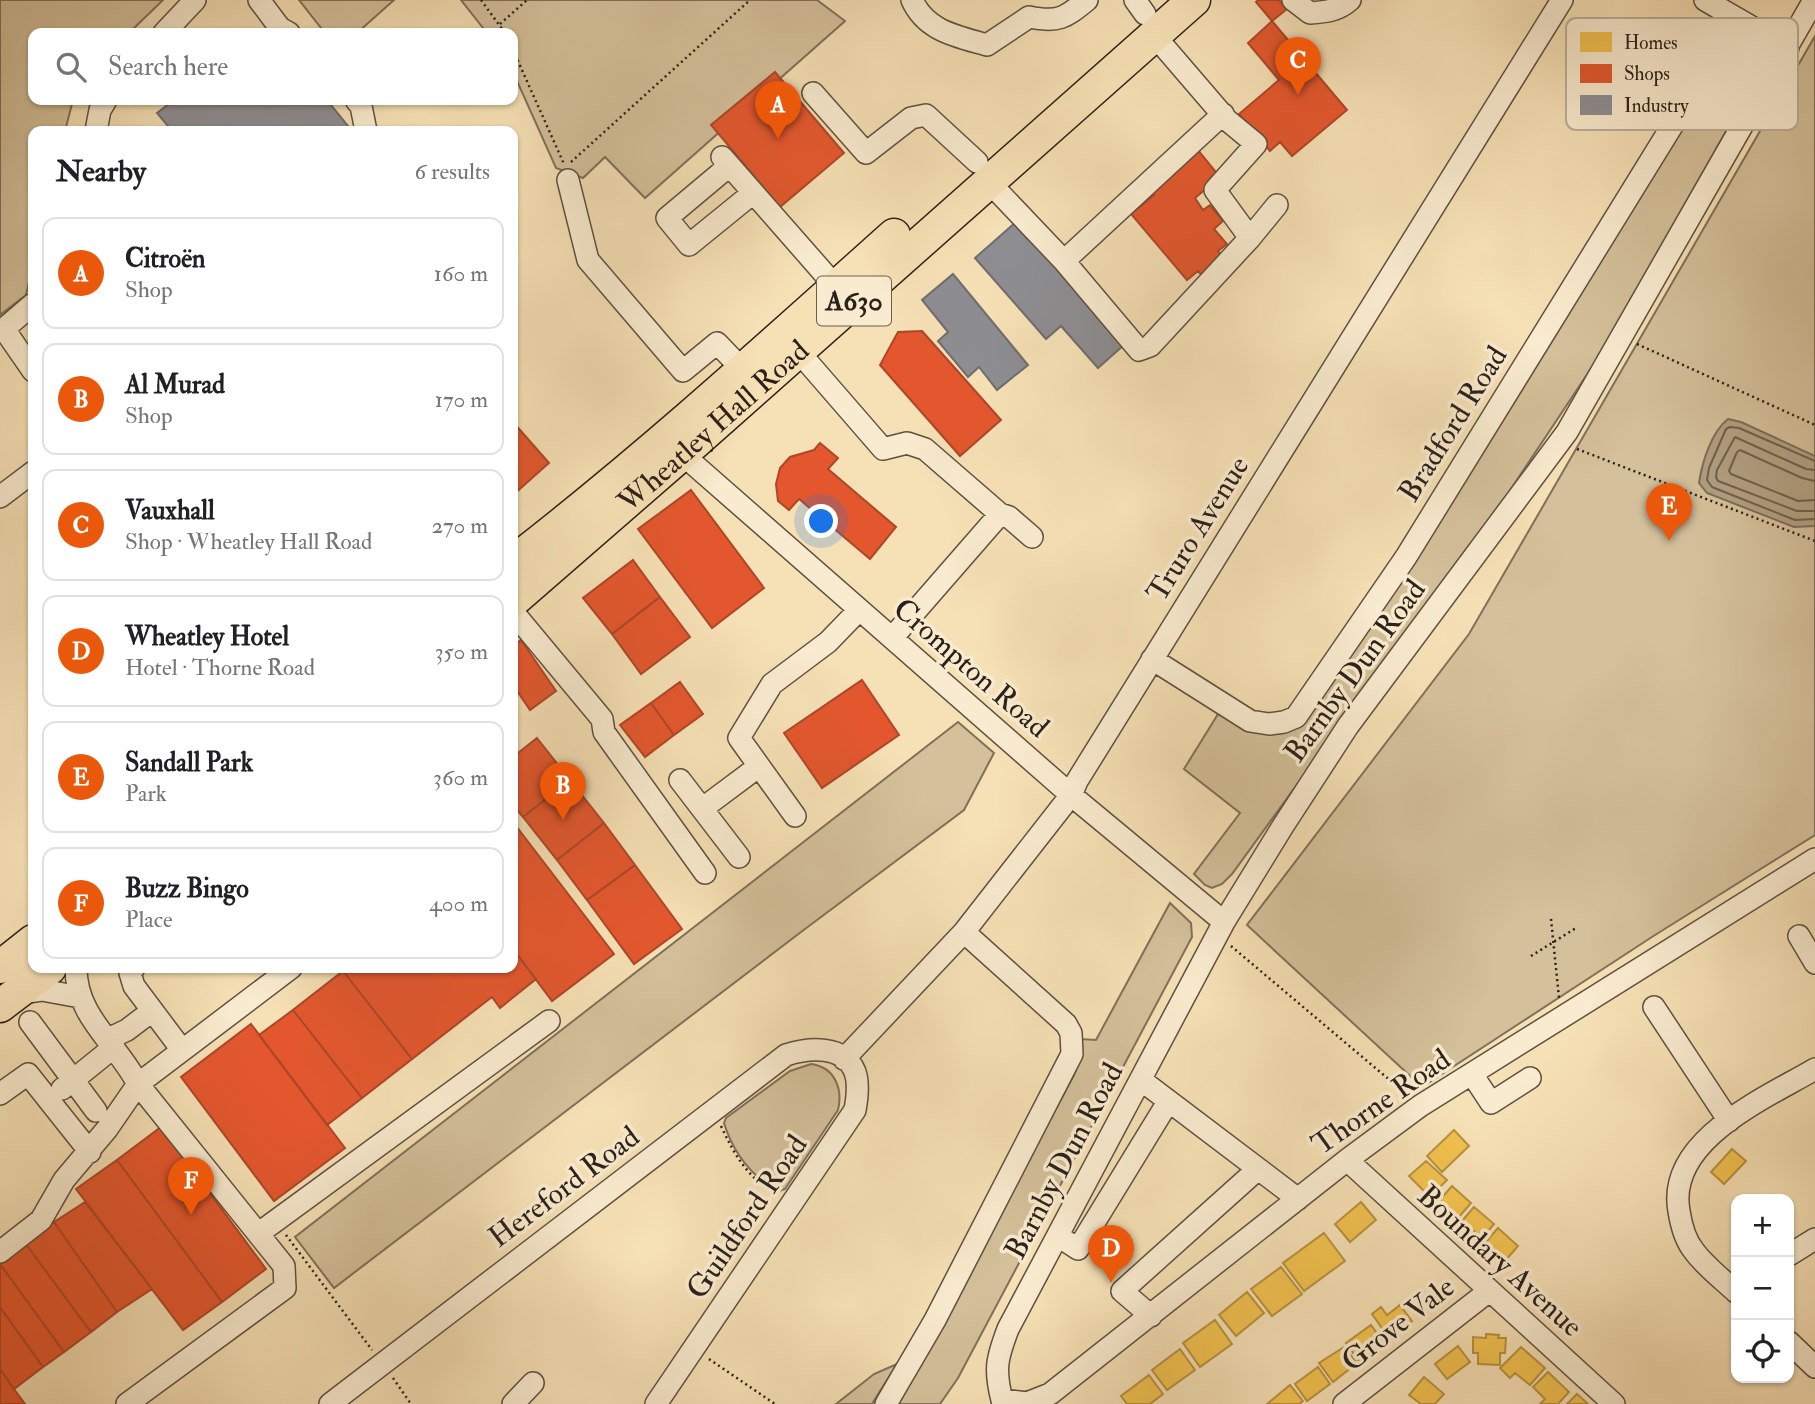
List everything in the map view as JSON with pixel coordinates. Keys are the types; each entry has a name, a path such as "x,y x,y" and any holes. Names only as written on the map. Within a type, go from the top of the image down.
{"highway":[{"name":"Wheatley Hall Road","path":"518,597 798,351 1149,12 1195,0"},
{"name":"Wheatley Hall Road","path":"518,558 611,485 836,287 983,172"},
{"path":"0,967 28,944"},
{"path":"4,993 42,973"}],"street":[{"path":"169,28 195,0"},
{"path":"259,0 280,28"},
{"path":"912,0 918,14 940,31 987,45 1029,17 1049,21 1066,18 1087,0"},
{"path":"1293,0 1310,13 1342,7 1350,0"},
{"name":"Truro Avenue","path":"844,1059 964,932 1071,795 1152,659 1562,0"},
{"path":"1705,0 1736,18"},
{"name":"Barnby Dun Road","path":"1800,40 1814,0"},
{"path":"1149,12 1223,114 1256,144 1215,190 1250,239"},
{"path":"813,93 866,153 911,118 926,114 1064,261 1139,350 1150,346 1250,239 1277,205"},
{"path":"97,126 103,105"},
{"path":"359,105 365,126"},
{"path":"1064,261 1223,114"},
{"name":"Bradford Road","path":"1152,659 1250,721 1269,724 1284,722 1296,716 1406,556 1669,130"},
{"name":"Barnby Dun Road","path":"1000,1402 995,1376 997,1357 1008,1329 1221,928 1283,826 1349,726 1567,432 1746,130"},
{"path":"753,192 690,245 667,218 725,161 753,192 836,287"},
{"path":"568,180 588,260 683,371 717,342 743,370"},
{"path":"28,308 2,331 28,365"},
{"path":"798,351 883,449 907,443 925,449 1000,514 1009,517 1032,537"},
{"name":"Crompton Road","path":"682,454 1221,928"},
{"path":"0,497 28,476"},
{"path":"892,638 1000,514"},
{"path":"795,816 739,738 769,689 840,631 859,610"},
{"path":"518,618 602,719 604,732 705,873"},
{"path":"703,808 758,767"},
{"path":"680,780 738,857"},
{"name":"Thorne Road","path":"1000,1402 1027,1403 1050,1394 1347,1160 1420,1106 1815,859"},
{"name":"Barnby Dun Road","path":"886,1404 935,1320 1072,1054 1071,1033 1066,1024 964,932"},
{"path":"1799,936 1815,963"},
{"path":"4,993 23,960 28,959"},
{"path":"56,973 80,997"},
{"path":"76,973 76,985 84,1008 128,1065 138,1084 267,1227 284,1266 285,1288 127,1404"},
{"path":"130,973 130,979 152,1012 182,1050"},
{"path":"0,1252 41,1220 64,1180 90,1152 138,1084 284,973"},
{"path":"4,993 42,990 80,997"},
{"path":"1654,1007 1729,1121"},
{"path":"49,1099 111,1043 152,1012"},
{"path":"267,1227 549,1021"},
{"path":"30,1022 96,1111"},
{"name":"Hereford Road","path":"330,1404 786,1055 803,1050 827,1049 844,1059"},
{"name":"Guildford Road","path":"656,1404 855,1110 855,1071 844,1059"},
{"path":"1731,1287 1693,1250 1682,1227 1677,1202 1682,1175 1696,1150 1712,1132 1815,1069"},
{"path":"0,1094 28,1074 90,1152"},
{"path":"1472,1074 1491,1102 1530,1078"},
{"path":"1141,1080 1298,1199"},
{"path":"1058,1236 1075,1256 1168,1102"},
{"name":"Boundary Avenue","path":"1347,1160 1614,1404"},
{"path":"1151,1316 1117,1295 1258,1169"},
{"path":"1794,1252 1815,1239"},
{"name":"Grove Vale","path":"1344,1404 1368,1397 1489,1291"},
{"path":"1794,1347 1815,1367"},
{"path":"513,1404 533,1383"}],"path":[{"path":"481,0 502,28"},
{"path":"500,24 527,0"},
{"path":"518,61 565,167 750,0"},
{"path":"1622,337 1815,425"},
{"path":"1576,449 1815,541"},
{"path":"1312,694 1349,726"},
{"path":"1551,919 1559,998"},
{"path":"1221,928 1420,1106"},
{"path":"1531,956 1576,928"},
{"path":"713,1111 734,1154 746,1171 762,1186 792,1204"},
{"path":"267,1227 383,1364 411,1404"},
{"path":"694,1349 775,1404"}],"shaded area":[{"path":"0,0 163,0 134,28 28,28 28,105 72,105 66,126 28,126 28,286 26,295 0,315"},
{"path":"299,0 394,0 363,28 321,28"},
{"path":"461,0 817,0 845,21 645,198 605,157 583,178 556,168 518,83 518,28 483,28"},
{"path":"1815,36 1815,835 1655,935 1422,1087 1247,925 1469,634 1761,130 1798,130 1798,65"},
{"path":"1677,130 1727,130 1596,361 1501,504 1232,874 1222,884 1212,888 1205,885 1194,874 1240,813 1184,769 1218,714 1263,732 1272,733 1292,727"},
{"path":"958,722 994,753 964,810 334,1288 295,1237"},
{"path":"1170,903 1191,923 1192,937 958,1378 940,1404 894,1404 1074,1075 1082,1052 1081,1039 1096,1040"},
{"path":"811,1064 826,1070 835,1080 839,1094 838,1110 785,1189 777,1192 744,1162 732,1144 724,1123 726,1118 790,1071"},
{"path":"897,1364 872,1404 836,1404 874,1374"}],"water":[{"path":"1728,419 1741,422 1815,456 1815,526 1794,527 1707,493 1699,483 1702,466 1712,440"}],"building: Homes":[{"path":"1454,1130 1469,1146 1442,1172 1427,1156"},
{"path":"1732,1149 1746,1161 1724,1184 1711,1172"},
{"path":"1426,1161 1447,1180 1430,1197 1409,1176"},
{"path":"1452,1186 1471,1203 1458,1218 1439,1201"},
{"path":"1361,1202 1376,1220 1350,1242 1335,1224"},
{"path":"1474,1207 1494,1224 1482,1238 1462,1221"},
{"path":"1498,1228 1518,1246 1505,1261 1485,1243"},
{"path":"1324,1233 1345,1261 1304,1291 1283,1263"},
{"path":"1281,1267 1302,1294 1272,1316 1251,1289"},
{"path":"1247,1292 1264,1313 1236,1336 1219,1315"},
{"path":"1400,1305 1412,1321 1389,1338 1372,1314 1381,1307 1387,1315"},
{"path":"1215,1320 1232,1344 1200,1367 1183,1343"},
{"path":"1371,1325 1384,1343 1359,1361 1346,1343"},
{"path":"1486,1334 1506,1338 1505,1353 1500,1353 1500,1365 1478,1364 1478,1353 1473,1353 1473,1337 1486,1338"},
{"path":"1458,1346 1470,1362 1447,1379 1435,1364"},
{"path":"1344,1347 1357,1363 1333,1382 1319,1363"},
{"path":"1521,1347 1545,1368 1530,1385 1515,1373 1510,1378 1500,1368"},
{"path":"1180,1349 1195,1370 1167,1390 1152,1370"},
{"path":"1318,1367 1330,1384 1307,1401 1295,1384"},
{"path":"1548,1372 1569,1392 1558,1404 1540,1404 1545,1399 1533,1387"},
{"path":"1149,1375 1163,1394 1150,1404 1127,1404 1121,1396"},
{"path":"1424,1377 1444,1394 1435,1404 1421,1404 1409,1395"},
{"path":"1290,1385 1303,1401 1299,1404 1267,1404"},
{"path":"1577,1394 1588,1404 1567,1404"}],"building: Shops":[{"path":"1279,0 1287,9 1272,21 1256,2"},
{"path":"1272,21 1347,110 1292,156 1280,142 1270,151 1239,114 1279,80 1248,43"},
{"path":"775,72 844,153 780,207 711,125"},
{"path":"1197,149 1220,177 1195,198 1203,210 1210,205 1223,221 1214,229 1227,244 1218,251 1226,261 1205,279 1198,271 1187,280 1131,214 1154,195 1150,190"},
{"path":"922,331 1001,420 960,456 880,365 898,332"},
{"path":"518,428 549,463 518,491"},
{"path":"820,443 838,458 828,469 896,527 870,559 799,499 789,510 778,501 776,484 780,468 790,457 814,450"},
{"path":"691,490 764,588 712,628 638,529"},
{"path":"633,560 660,597 612,634 583,598"},
{"path":"660,597 690,637 641,674 612,634"},
{"path":"521,640 556,691 530,710 518,692 518,642"},
{"path":"862,680 899,735 822,788 784,733"},
{"path":"680,682 703,714 674,735 651,703"},
{"path":"651,703 674,735 645,757 620,725"},
{"path":"537,738 570,780 523,817 518,811 518,753"},
{"path":"570,780 604,823 557,860 523,817"},
{"path":"604,823 635,865 587,900 557,860"},
{"path":"518,829 614,954 552,1001 518,956"},
{"path":"635,865 682,929 634,964 587,900"},
{"path":"518,956 536,979 500,1008 492,997 412,1059 345,973 518,973"},
{"path":"340,973 345,973 412,1059 362,1098 293,1010"},
{"path":"293,1010 362,1098 327,1125 259,1035"},
{"path":"251,1024 345,1148 274,1201 181,1077"},
{"path":"161,1127 266,1269 222,1302 117,1160"},
{"path":"117,1160 222,1302 183,1330 76,1189"},
{"path":"85,1202 152,1289 117,1312 54,1222"},
{"path":"54,1222 117,1312 91,1332 25,1243"},
{"path":"25,1243 91,1332 64,1352 0,1264 0,1260"},
{"path":"0,1264 64,1352 43,1367 0,1307"},
{"path":"0,1307 43,1367 14,1389 0,1369"},
{"path":"0,1369 14,1389 25,1404 0,1404"}],"building: Industry":[{"path":"167,105 331,105 348,126 168,126 157,113"},
{"path":"1016,222 1124,345 1098,368 1061,326 1046,339 975,258"},
{"path":"953,274 1028,365 997,390 979,367 968,377 938,341 948,332 922,300"}],"place":[{"name":"Vauxhall","path":"1298,95"},
{"name":"Citroën","path":"778,139"},
{"name":"Sandall Park","path":"1669,541"},
{"name":"Al Murad","path":"563,820"},
{"name":"Buzz Bingo","path":"191,1215"},
{"name":"Wheatley Hotel","path":"1111,1283"}]}
